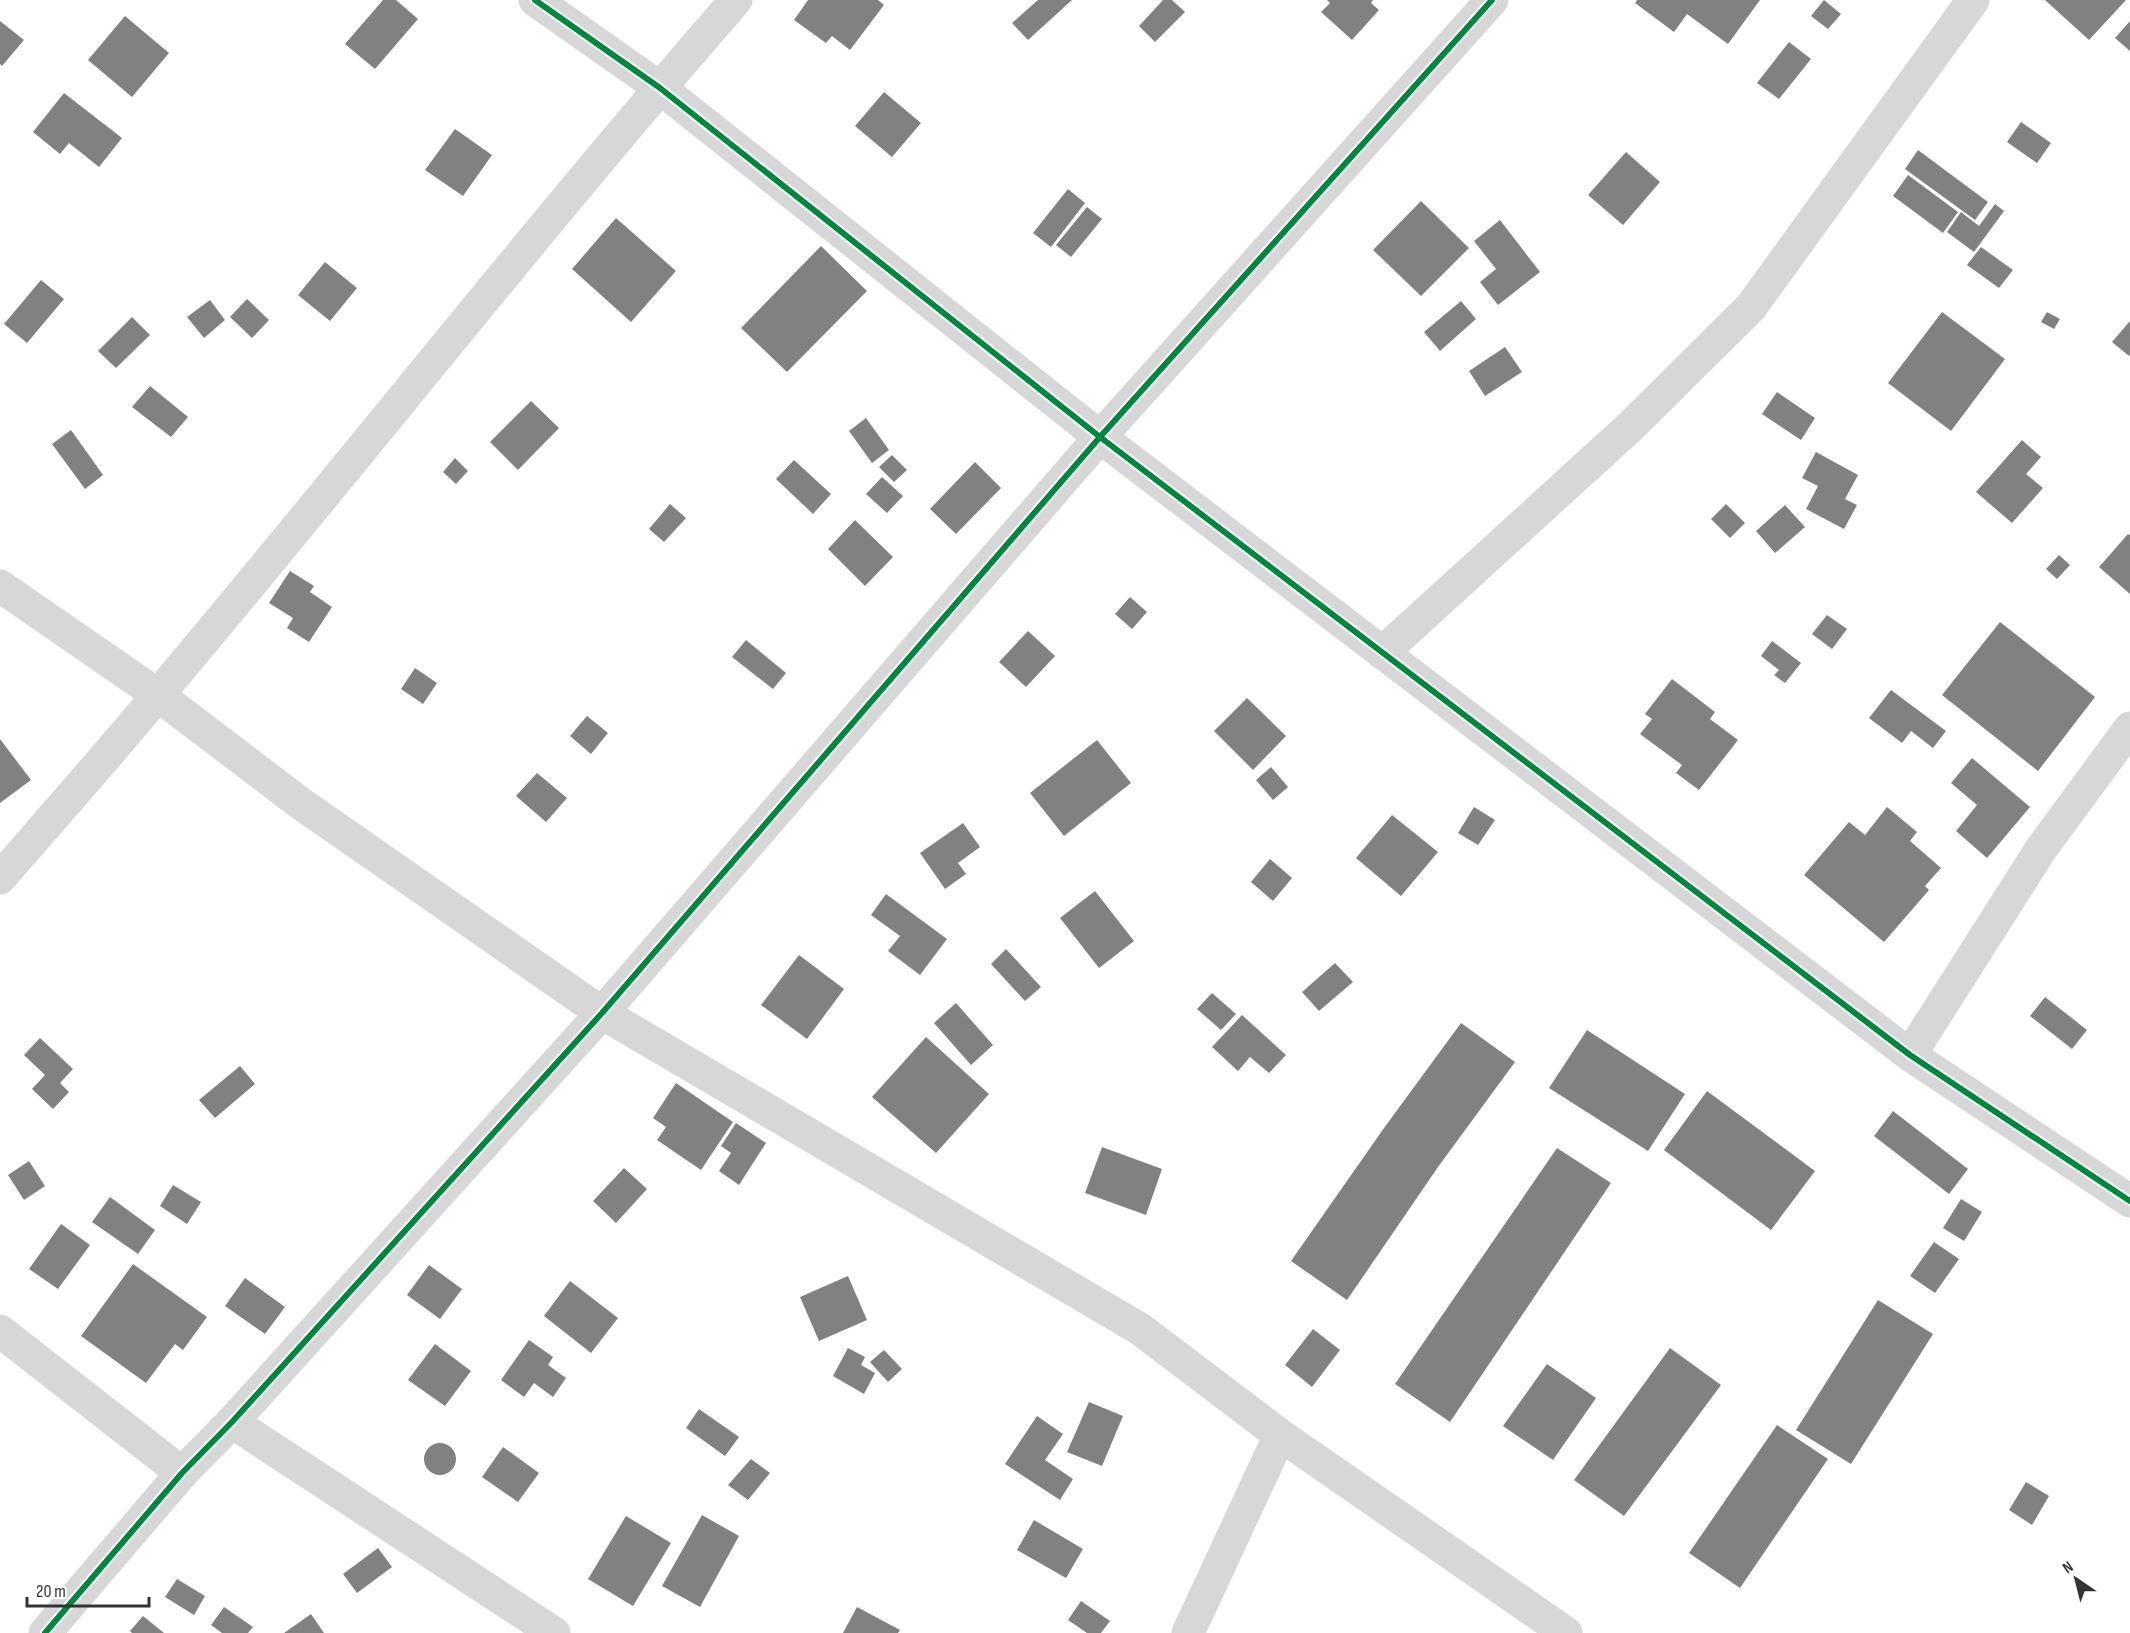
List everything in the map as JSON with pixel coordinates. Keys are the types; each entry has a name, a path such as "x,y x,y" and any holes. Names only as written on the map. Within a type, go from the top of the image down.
{"street":[{"path":"535,0 660,88 1100,437 1910,1055 2130,1201"},
{"path":"0,878 158,695 660,88 736,0"},
{"path":"45,1633 182,1473 232,1422 602,1013 1100,437 1492,0"},
{"path":"1382,653 1630,427 1751,307 1973,0"},
{"path":"0,586 158,695 300,803 602,1013 1140,1329 1280,1435 1566,1633"},
{"path":"1910,1055 2041,849 2130,728"},
{"path":"0,1331 182,1473"},
{"path":"232,1422 554,1633"},
{"path":"1188,1633 1280,1435"}],"building":[{"path":"383,0 396,0 418,19 375,69 345,44"},
{"path":"808,0 878,0 884,5 850,50 832,36 826,43 794,20"},
{"path":"1038,0 1072,0 1028,40 1012,23"},
{"path":"1163,0 1172,0 1185,12 1155,42 1139,26"},
{"path":"1327,0 1373,0 1371,3 1379,10 1352,40 1321,12 1330,3"},
{"path":"1637,0 1760,0 1728,44 1687,14 1674,32 1635,3"},
{"path":"1824,0 1841,14 1828,29 1811,16"},
{"path":"2045,0 2126,0 2089,40"},
{"path":"125,16 169,53 132,97 88,60"},
{"path":"0,21 24,40 2,66 0,64"},
{"path":"2130,21 2130,51 2115,38"},
{"path":"1789,42 1811,59 1779,99 1757,83"},
{"path":"884,92 921,123 892,157 855,126"},
{"path":"64,93 122,138 99,167 69,143 60,154 33,132"},
{"path":"2021,122 2051,143 2037,163 2007,142"},
{"path":"455,129 492,155 463,196 425,170"},
{"path":"1918,150 1988,202 1975,220 1905,169"},
{"path":"1626,152 1660,182 1623,225 1588,195"},
{"path":"1908,175 1958,212 1943,233 1893,196"},
{"path":"1068,189 1085,203 1051,247 1033,233"},
{"path":"1421,201 1469,248 1421,296 1373,250"},
{"path":"1995,204 2004,211 1974,252 1947,232 1961,212 1979,226"},
{"path":"1087,207 1102,219 1071,257 1056,245"},
{"path":"616,218 676,271 631,322 572,269"},
{"path":"1500,220 1540,272 1498,305 1480,282 1496,269 1474,241"},
{"path":"821,246 867,291 787,372 741,328"},
{"path":"1981,247 2013,270 1999,288 1967,265"},
{"path":"325,262 357,288 330,321 298,295"},
{"path":"41,280 64,299 27,343 4,324"},
{"path":"247,299 269,320 252,338 230,317"},
{"path":"210,300 225,320 204,338 187,317"},
{"path":"1461,301 1476,319 1440,351 1424,332"},
{"path":"1942,312 2005,359 1951,431 1888,383"},
{"path":"2047,312 2060,319 2054,329 2041,322"},
{"path":"132,317 150,335 116,368 98,351"},
{"path":"2130,321 2130,354 2129,356 2112,342"},
{"path":"1505,347 1522,372 1485,396 1469,371"},
{"path":"150,386 188,417 171,437 132,407"},
{"path":"1777,392 1815,418 1801,440 1762,414"},
{"path":"531,401 559,428 518,470 490,442"},
{"path":"866,418 889,450 872,463 849,431"},
{"path":"71,430 103,475 85,489 52,444"},
{"path":"2022,440 2041,457 2026,474 2043,488 2012,523 1976,492"},
{"path":"1816,452 1858,475 1845,499 1857,505 1844,529 1806,509 1818,486 1802,478"},
{"path":"892,455 907,470 894,482 879,467"},
{"path":"455,458 468,471 456,484 443,472"},
{"path":"794,460 831,494 813,514 776,479"},
{"path":"975,462 1001,488 956,534 930,509"},
{"path":"882,477 903,496 887,513 866,494"},
{"path":"670,504 686,518 664,542 649,529"},
{"path":"1726,504 1745,523 1730,538 1711,519"},
{"path":"1785,505 1805,527 1775,553 1756,531"},
{"path":"855,520 893,557 865,586 828,549"},
{"path":"2128,534 2130,535 2130,594 2099,567"},
{"path":"2059,555 2070,565 2057,579 2046,569"},
{"path":"290,571 314,586 310,592 332,607 309,642 287,628 293,618 269,603"},
{"path":"1130,597 1147,612 1132,629 1115,614"},
{"path":"1827,615 1847,629 1832,649 1812,634"},
{"path":"2000,622 2095,697 2038,771 1942,695"},
{"path":"1028,631 1055,656 1026,687 999,662"},
{"path":"746,640 786,673 773,689 732,657"},
{"path":"1772,641 1801,663 1785,683 1774,675 1779,670 1761,656"},
{"path":"415,668 437,683 423,704 401,689"},
{"path":"1672,679 1715,712 1710,719 1738,740 1699,790 1676,773 1682,765 1640,734 1652,719 1645,714"},
{"path":"1891,690 1946,731 1933,748 1911,731 1902,743 1869,718"},
{"path":"1247,698 1286,736 1253,770 1214,731"},
{"path":"587,716 608,733 591,754 570,736"},
{"path":"0,739 31,780 0,803"},
{"path":"1097,740 1131,783 1064,836 1030,793"},
{"path":"1972,758 2030,807 1987,858 1956,831 1977,805 1951,783"},
{"path":"1271,767 1288,787 1273,800 1256,780"},
{"path":"537,773 567,798 546,822 516,796"},
{"path":"1474,807 1495,820 1478,845 1458,833"},
{"path":"1887,807 1917,832 1910,841 1941,868 1925,886 1929,890 1884,942 1804,875 1849,822 1865,835"},
{"path":"1392,815 1438,852 1401,896 1356,858"},
{"path":"963,823 980,847 958,863 966,874 945,889 920,853"},
{"path":"1270,859 1292,878 1273,901 1251,882"},
{"path":"1095,891 1134,941 1099,968 1060,918"},
{"path":"886,894 947,939 920,975 888,951 900,936 871,915"},
{"path":"1006,949 1041,987 1025,1001 991,964"},
{"path":"799,955 844,989 807,1039 761,1005"},
{"path":"1335,963 1353,982 1319,1011 1302,992"},
{"path":"1212,993 1236,1014 1221,1030 1197,1009"},
{"path":"2045,997 2087,1030 2072,1049 2030,1016"},
{"path":"956,1003 993,1045 971,1065 934,1023"},
{"path":"1242,1015 1286,1055 1269,1073 1250,1057 1238,1071 1212,1047"},
{"path":"1461,1023 1515,1062 1438,1167 1347,1300 1291,1261"},
{"path":"1587,1030 1685,1094 1648,1151 1549,1088"},
{"path":"926,1037 989,1094 936,1153 872,1097"},
{"path":"40,1038 73,1069 60,1083 69,1092 53,1109 32,1089 45,1075 24,1055"},
{"path":"240,1066 255,1084 215,1118 199,1100"},
{"path":"676,1083 733,1122 701,1170 657,1140 666,1127 653,1118"},
{"path":"1707,1091 1815,1171 1771,1230 1664,1150"},
{"path":"1893,1111 1968,1169 1949,1194 1874,1136"},
{"path":"736,1123 766,1143 739,1185 719,1171 731,1153 721,1146"},
{"path":"1102,1147 1162,1169 1146,1215 1085,1193"},
{"path":"1557,1148 1611,1183 1450,1422 1395,1384"},
{"path":"29,1161 45,1186 24,1200 8,1175"},
{"path":"624,1168 647,1189 616,1223 593,1201"},
{"path":"173,1185 201,1202 187,1224 160,1206"},
{"path":"110,1197 155,1230 138,1254 92,1222"},
{"path":"1961,1199 1982,1212 1964,1241 1943,1228"},
{"path":"61,1224 90,1245 58,1289 29,1269"},
{"path":"1934,1242 1959,1259 1935,1293 1910,1276"},
{"path":"133,1264 207,1317 183,1350 175,1344 146,1383 81,1336"},
{"path":"429,1265 462,1289 440,1319 407,1295"},
{"path":"848,1276 867,1320 819,1341 800,1297"},
{"path":"245,1278 285,1307 265,1334 225,1306"},
{"path":"570,1281 618,1318 591,1353 544,1316"},
{"path":"1878,1300 1933,1334 1851,1464 1796,1430"},
{"path":"1313,1329 1340,1350 1312,1387 1285,1365"},
{"path":"529,1340 553,1357 548,1365 566,1378 553,1397 534,1383 524,1397 501,1380"},
{"path":"435,1344 471,1371 445,1406 408,1380"},
{"path":"848,1348 865,1357 861,1365 875,1373 864,1394 833,1376"},
{"path":"1670,1348 1721,1385 1624,1516 1574,1480"},
{"path":"884,1350 902,1369 888,1382 870,1362"},
{"path":"1547,1364 1596,1398 1553,1460 1503,1426"},
{"path":"1089,1402 1123,1416 1102,1466 1067,1452"},
{"path":"699,1409 739,1437 725,1456 686,1428"},
{"path":"1037,1416 1063,1434 1045,1460 1073,1479 1060,1500 1005,1464"},
{"path":"1777,1425 1828,1459 1740,1588 1689,1553"},
{"path":"440,1443 451,1448 456,1459 451,1470 440,1475 429,1470 424,1459 429,1448"},
{"path":"503,1447 539,1473 518,1502 482,1477"},
{"path":"751,1459 770,1473 748,1500 728,1485"},
{"path":"2026,1482 2049,1496 2032,1525 2009,1510"},
{"path":"702,1515 739,1536 700,1607 662,1586"},
{"path":"626,1516 671,1543 633,1606 588,1579"},
{"path":"1034,1520 1083,1549 1066,1578 1017,1550"},
{"path":"378,1548 392,1567 357,1593 343,1574"},
{"path":"177,1579 205,1596 194,1615 165,1597"},
{"path":"1081,1601 1110,1621 1101,1633 1087,1633 1068,1620"},
{"path":"224,1607 253,1627 248,1633 222,1633 211,1625"},
{"path":"857,1607 900,1630 898,1633 843,1633"},
{"path":"311,1614 324,1633 284,1633"},
{"path":"143,1616 164,1633 132,1633 130,1631"}],"cycle path":[{"path":"535,0 660,88 1100,437 1910,1055 2130,1201"},
{"path":"45,1633 182,1473 232,1422 602,1013 1100,437 1492,0"}]}
